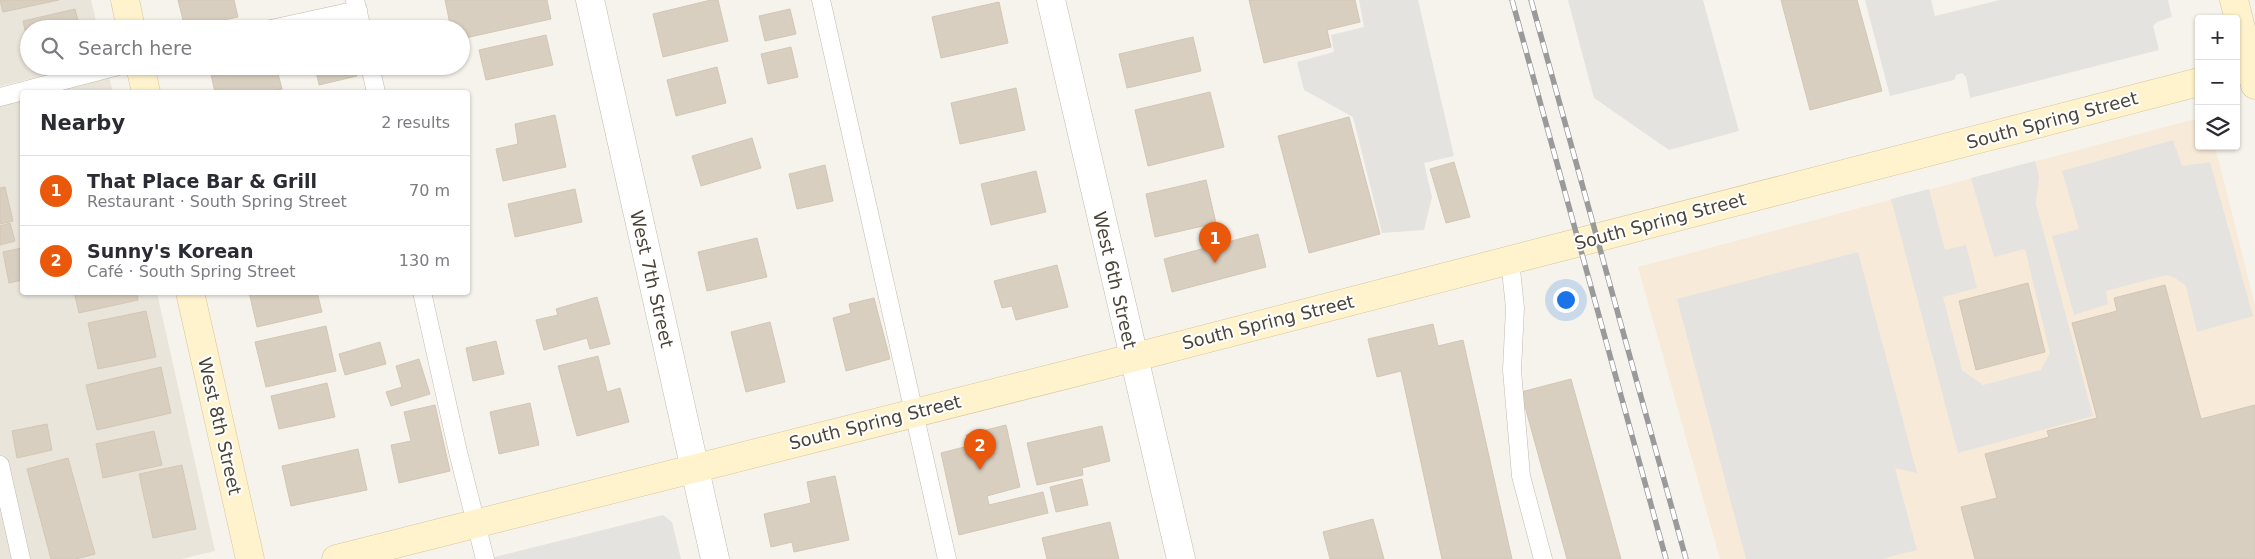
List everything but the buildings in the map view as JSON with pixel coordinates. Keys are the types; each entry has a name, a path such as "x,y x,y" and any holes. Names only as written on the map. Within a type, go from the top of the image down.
{"street":[{"path":"125,0 129,20"},
{"name":"West 7th Street","path":"590,0 715,559"},
{"name":"West 6th Street","path":"1051,0 1132,357 1181,559"},
{"path":"2234,0 2249,73"},
{"path":"142,75 146,90"},
{"name":"South Spring Street","path":"336,559 1132,357 2195,83"},
{"name":"West 8th Street","path":"191,295 250,559"}],"lane":[{"path":"822,0 864,193 893,310 913,413 947,559"},
{"path":"303,20 356,5 360,20"},
{"path":"27,90 84,75"},
{"path":"372,75 376,90"},
{"path":"0,97 20,92"},
{"path":"1510,260 1515,308 1512,370 1521,476 1543,559"},
{"path":"423,295 458,452 485,559"},
{"path":"0,465 21,559"}],"shaded area":[{"path":"0,0 91,0 96,20 20,20 20,75 47,75 0,86"},
{"path":"1359,0 1418,0 1454,156 1424,163 1432,197 1424,230 1382,233 1353,117 1304,90 1297,62 1334,52 1331,35 1364,27"},
{"path":"1568,0 1703,0 1739,131 1669,150 1594,98"},
{"path":"1865,0 1931,0 1935,16 2000,0 2168,0 2172,17 2157,22 2153,26 2159,50 1970,98 1966,77 1962,73 1956,75 1954,80 1890,96"},
{"path":"109,77 112,90 58,90"},
{"path":"20,100 20,295 157,295 215,551 182,559 0,559 0,105"},
{"path":"2195,119 2195,150 2216,150 2255,305 2255,559 1720,559 1638,267"},
{"path":"2173,140 2182,166 2210,162 2253,316 2197,332 2186,286 2175,278 2166,275 2106,291 2108,304 2074,315 2052,236 2079,229 2062,171"},
{"path":"2035,161 2039,177 2036,204 2093,416 1958,453 1891,199 1929,189 1945,250 1966,245 1977,288 1943,297 1962,370 1983,385 2041,370 2050,353 2025,249 1994,257 1971,178"},
{"path":"1858,252 1917,473 1895,468 1917,550 1882,559 1746,559 1677,299"},
{"path":"663,515 672,522 681,559 487,559"}],"railway":[{"path":"1512,0 1666,559"},
{"path":"1531,0 1686,559"}],"place":[{"name":"That Place Bar & Grill","path":"1215,263"},
{"name":"Sunny's Korean","path":"980,470"}]}
